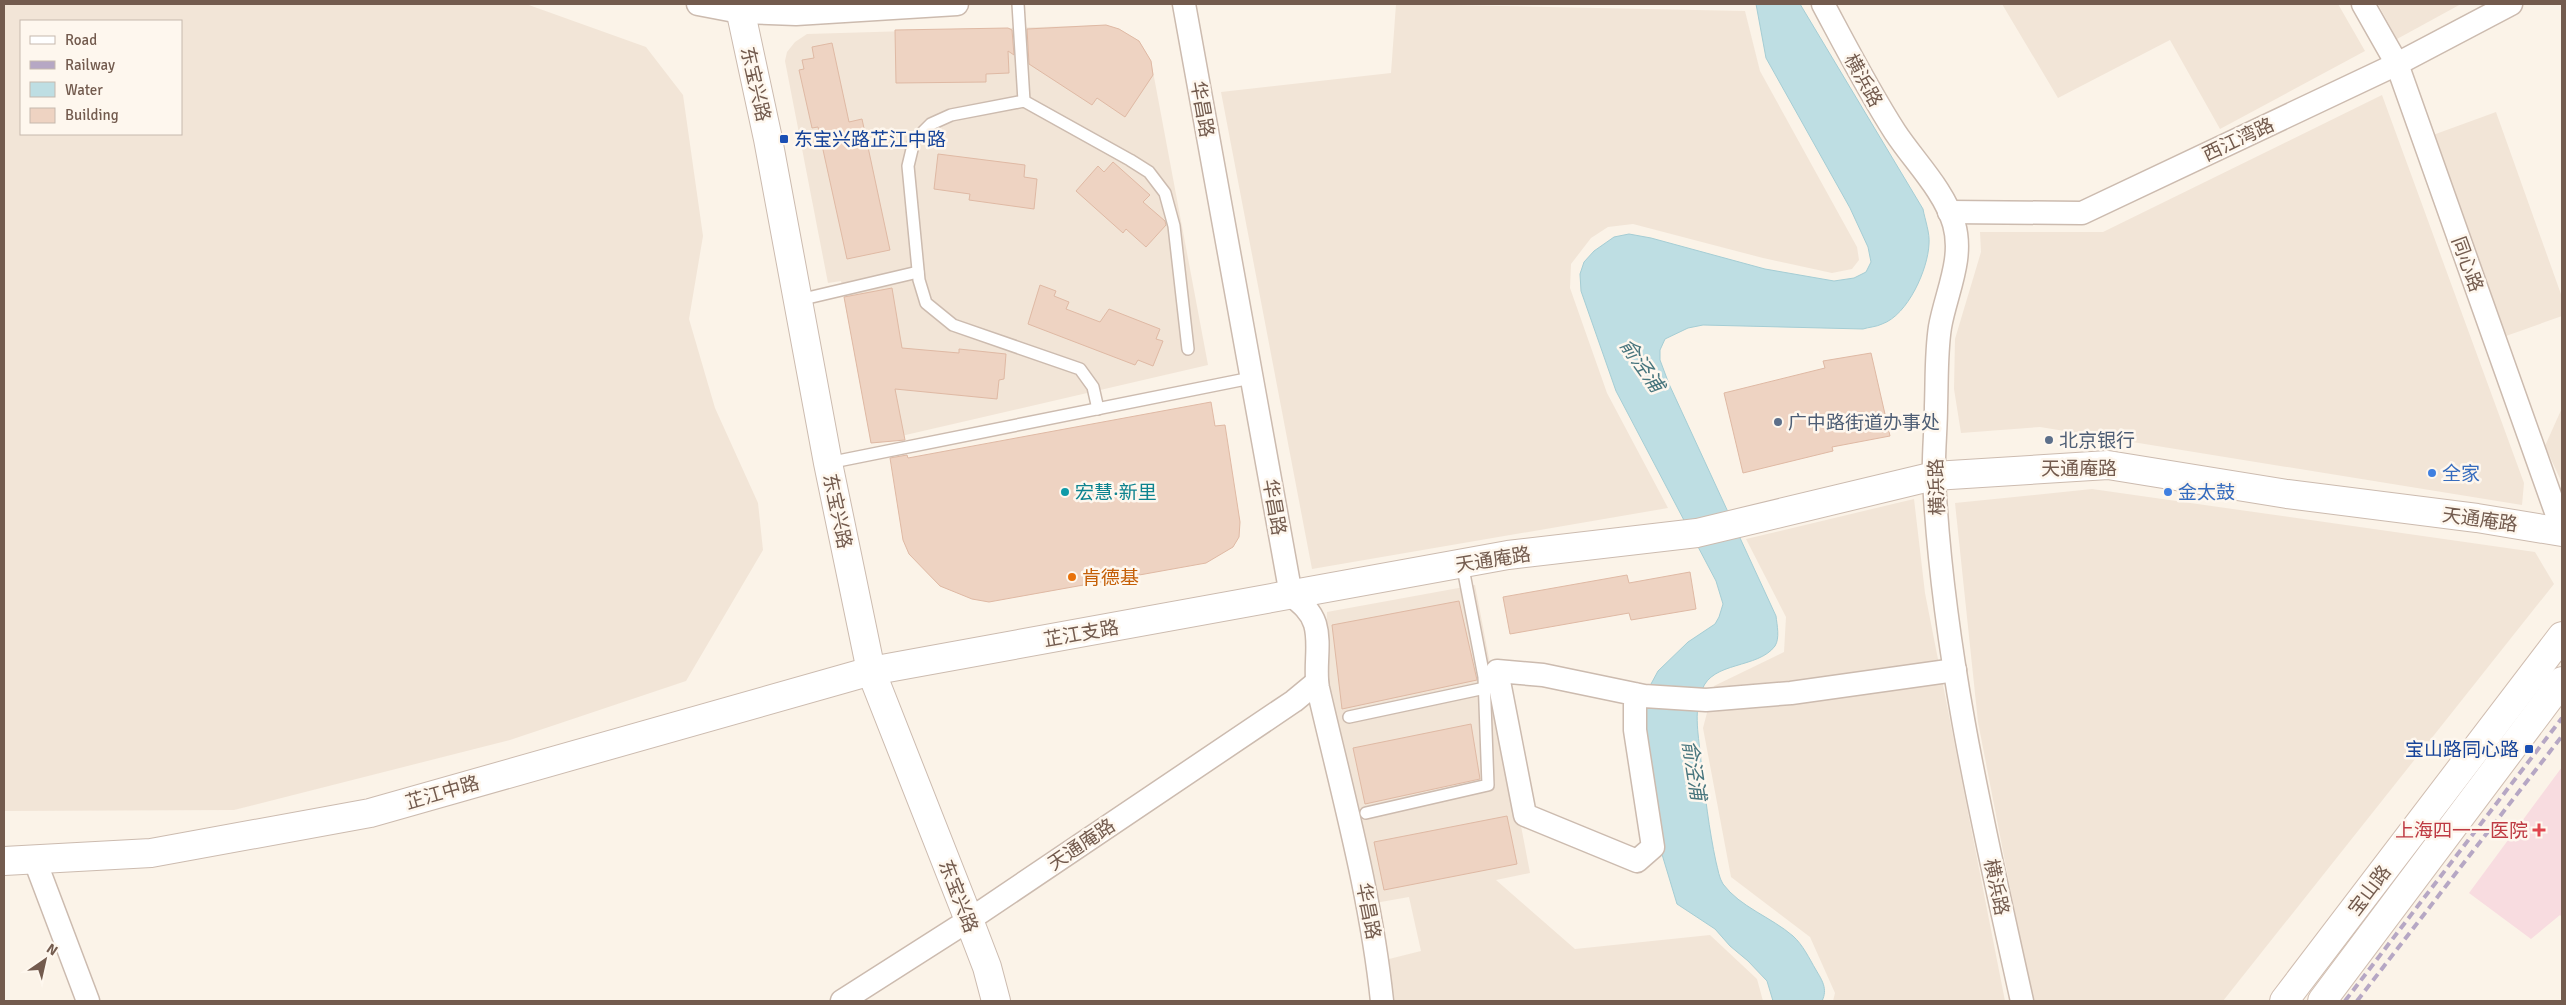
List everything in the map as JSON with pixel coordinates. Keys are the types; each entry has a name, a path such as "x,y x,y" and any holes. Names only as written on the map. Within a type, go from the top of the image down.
{"street":[{"path":"698,4 796,14 957,4"},
{"name":"华昌路","path":"1184,4 1292,594 1306,607 1315,624 1317,682 1358,856 1377,953 1382,1001"},
{"name":"横浜路","path":"1823,4 1881,111 1949,212 1957,242 1956,263 1940,327 1937,350 1934,476 1946,609 1955,670 1988,847 2022,1001"},
{"name":"同心路","path":"2363,4 2397,64 2562,531"},
{"name":"西江湾路","path":"1949,212 2082,213 2397,64 2511,4"},
{"name":"东宝兴路","path":"739,8 768,139 828,463 871,671 987,966 996,1001"},
{"name":"天通庵路","path":"1292,594 1508,555 1697,533 1746,523 1934,476 2108,465 2286,494 2477,518 2562,531"},
{"name":"芷江支路","path":"871,671 1292,594"},
{"name":"宝山路","path":"2284,1001 2562,636"},
{"path":"1640,695 1636,730 1653,847 1637,861 1525,815 1498,671 1543,675 1640,695 1706,700 1791,693 1955,670"},
{"name":"芷江中路","path":"4,861 150,853 370,813 871,671"},
{"name":"宝山路","path":"2322,1001 2562,681"},
{"name":"天通庵路","path":"842,1001 969,920 1294,701 1317,682"},
{"path":"34,858 88,1001"}],"lane":[{"path":"1018,4 1024,101"},
{"path":"1098,409 1093,386 1080,369 953,326 926,303 918,272 908,166 914,141 931,124 951,115 1024,101 1149,172 1165,193 1174,226 1188,349"},
{"path":"799,300 918,272"},
{"path":"828,463 1252,378"},
{"path":"1366,813 1488,785 1485,688 1462,564"},
{"path":"1349,717 1485,688"}],"shaded area":[{"path":"4,4 526,4 646,47 683,95 703,236 689,319 715,408 758,503 763,550 686,681 510,740 234,810 4,811"},
{"path":"1396,4 1745,11 1760,71 1857,247 1859,260 1852,269 1832,273 1763,258 1633,224 1608,227 1591,238 1571,264 1570,288 1607,393 1668,508 1312,569 1221,92 1391,73"},
{"path":"2002,4 2338,4 2365,51 2220,129 2170,40 2058,98"},
{"path":"2378,4 2461,4 2397,39"},
{"path":"1106,25 1119,29 1139,41 1151,61 1208,365 871,443 841,281 828,283 785,61 787,52 795,42 807,34"},
{"path":"2382,95 2524,483 2522,505 2040,427 1961,433 1954,389 1955,339 1981,252 1980,232 2103,232"},
{"path":"2496,112 2562,297 2562,316 2506,336 2433,135"},
{"path":"2562,408 2562,483 2545,446"},
{"path":"2092,489 2535,552 2554,584 2223,1001 2032,1001 1978,722 1955,503"},
{"path":"1914,499 1925,593 2005,1001 1833,1001 1835,993 1810,937 1731,877 1703,728 1714,686 1784,652 1786,617 1746,539"},
{"path":"1475,585 1530,873 1496,880 1575,949 1710,935 1757,979 1763,1001 1390,1001 1385,960 1421,951 1409,897 1375,903 1325,667 1327,612"},
{"name":"上海四一一医院","path":"2562,767 2562,917 2560,915 2531,939 2469,893"}],"water":[{"name":"俞泾浦","path":"1756,4 1800,4 1923,209 1929,240 1925,266 1915,290 1900,311 1880,325 1863,329 1703,325 1688,328 1665,339 1660,350 1660,360 1669,384 1776,616 1778,635 1775,646 1758,658 1715,674 1707,681 1699,699 1697,725 1701,761 1709,825 1720,879 1738,899 1784,929 1800,943 1822,981 1824,997 1822,1001 1773,1001 1767,981 1748,961 1730,946 1715,929 1677,904 1661,851 1648,783 1645,714 1651,684 1658,671 1688,642 1715,624 1723,604 1716,581 1616,391 1581,291 1580,274 1584,262 1594,251 1614,237 1629,234 1651,238 1765,269 1834,281 1854,278 1866,272 1871,262 1868,247 1850,208 1766,58"}],"building":[{"path":"1106,25 1119,29 1139,41 1151,61 1153,75 1125,117 1097,98 1092,105 1029,64 1027,29"},
{"path":"1008,28 1012,30 1014,55 1008,51 1009,73 986,74 986,82 896,83 895,30"},
{"path":"832,43 849,122 862,119 890,250 847,259 818,127 812,128 799,70 804,69 802,60 814,58 812,47"},
{"path":"938,154 1025,165 1024,177 1037,179 1034,209 969,200 970,194 934,189"},
{"path":"1113,162 1150,195 1143,202 1165,221 1166,225 1146,247 1126,229 1123,233 1076,191 1098,166 1104,172"},
{"path":"1040,285 1056,291 1054,296 1069,302 1066,309 1100,322 1109,309 1160,329 1156,339 1163,341 1153,366 1138,360 1135,365 1028,324"},
{"path":"892,288 902,348 959,353 959,349 1006,354 1004,379 999,380 997,399 895,389 905,440 871,443 844,297"},
{"name":"广中路街道办事处","path":"1871,353 1890,436 1832,447 1833,451 1743,473 1724,393 1825,368 1823,361"},
{"name":"宏慧·新里","path":"1211,402 1215,426 1225,425 1240,522 1239,537 1233,547 1206,563 989,602 972,599 940,586 909,554 903,540 890,458 907,455 908,458"},
{"path":"1690,572 1696,609 1631,620 1629,613 1510,634 1503,597 1627,575 1629,583"},
{"path":"1459,601 1477,680 1342,709 1332,625"},
{"path":"1471,724 1480,779 1365,804 1353,748"},
{"path":"1507,816 1517,864 1384,890 1374,842"}],"railway":[{"path":"2345,1001 2562,718"},
{"path":"2357,1001 2562,736"}],"place":[{"name":"东宝兴路芷江中路","path":"784,139"},
{"name":"广中路街道办事处","path":"1778,422"},
{"name":"北京银行","path":"2049,440"},
{"name":"全家","path":"2432,473"},
{"name":"宏慧·新里","path":"1065,492"},
{"name":"金太鼓","path":"2168,492"},
{"name":"肯德基","path":"1072,577"},
{"name":"宝山路同心路","path":"2529,749"},
{"name":"上海四一一医院","path":"2539,830"}]}
